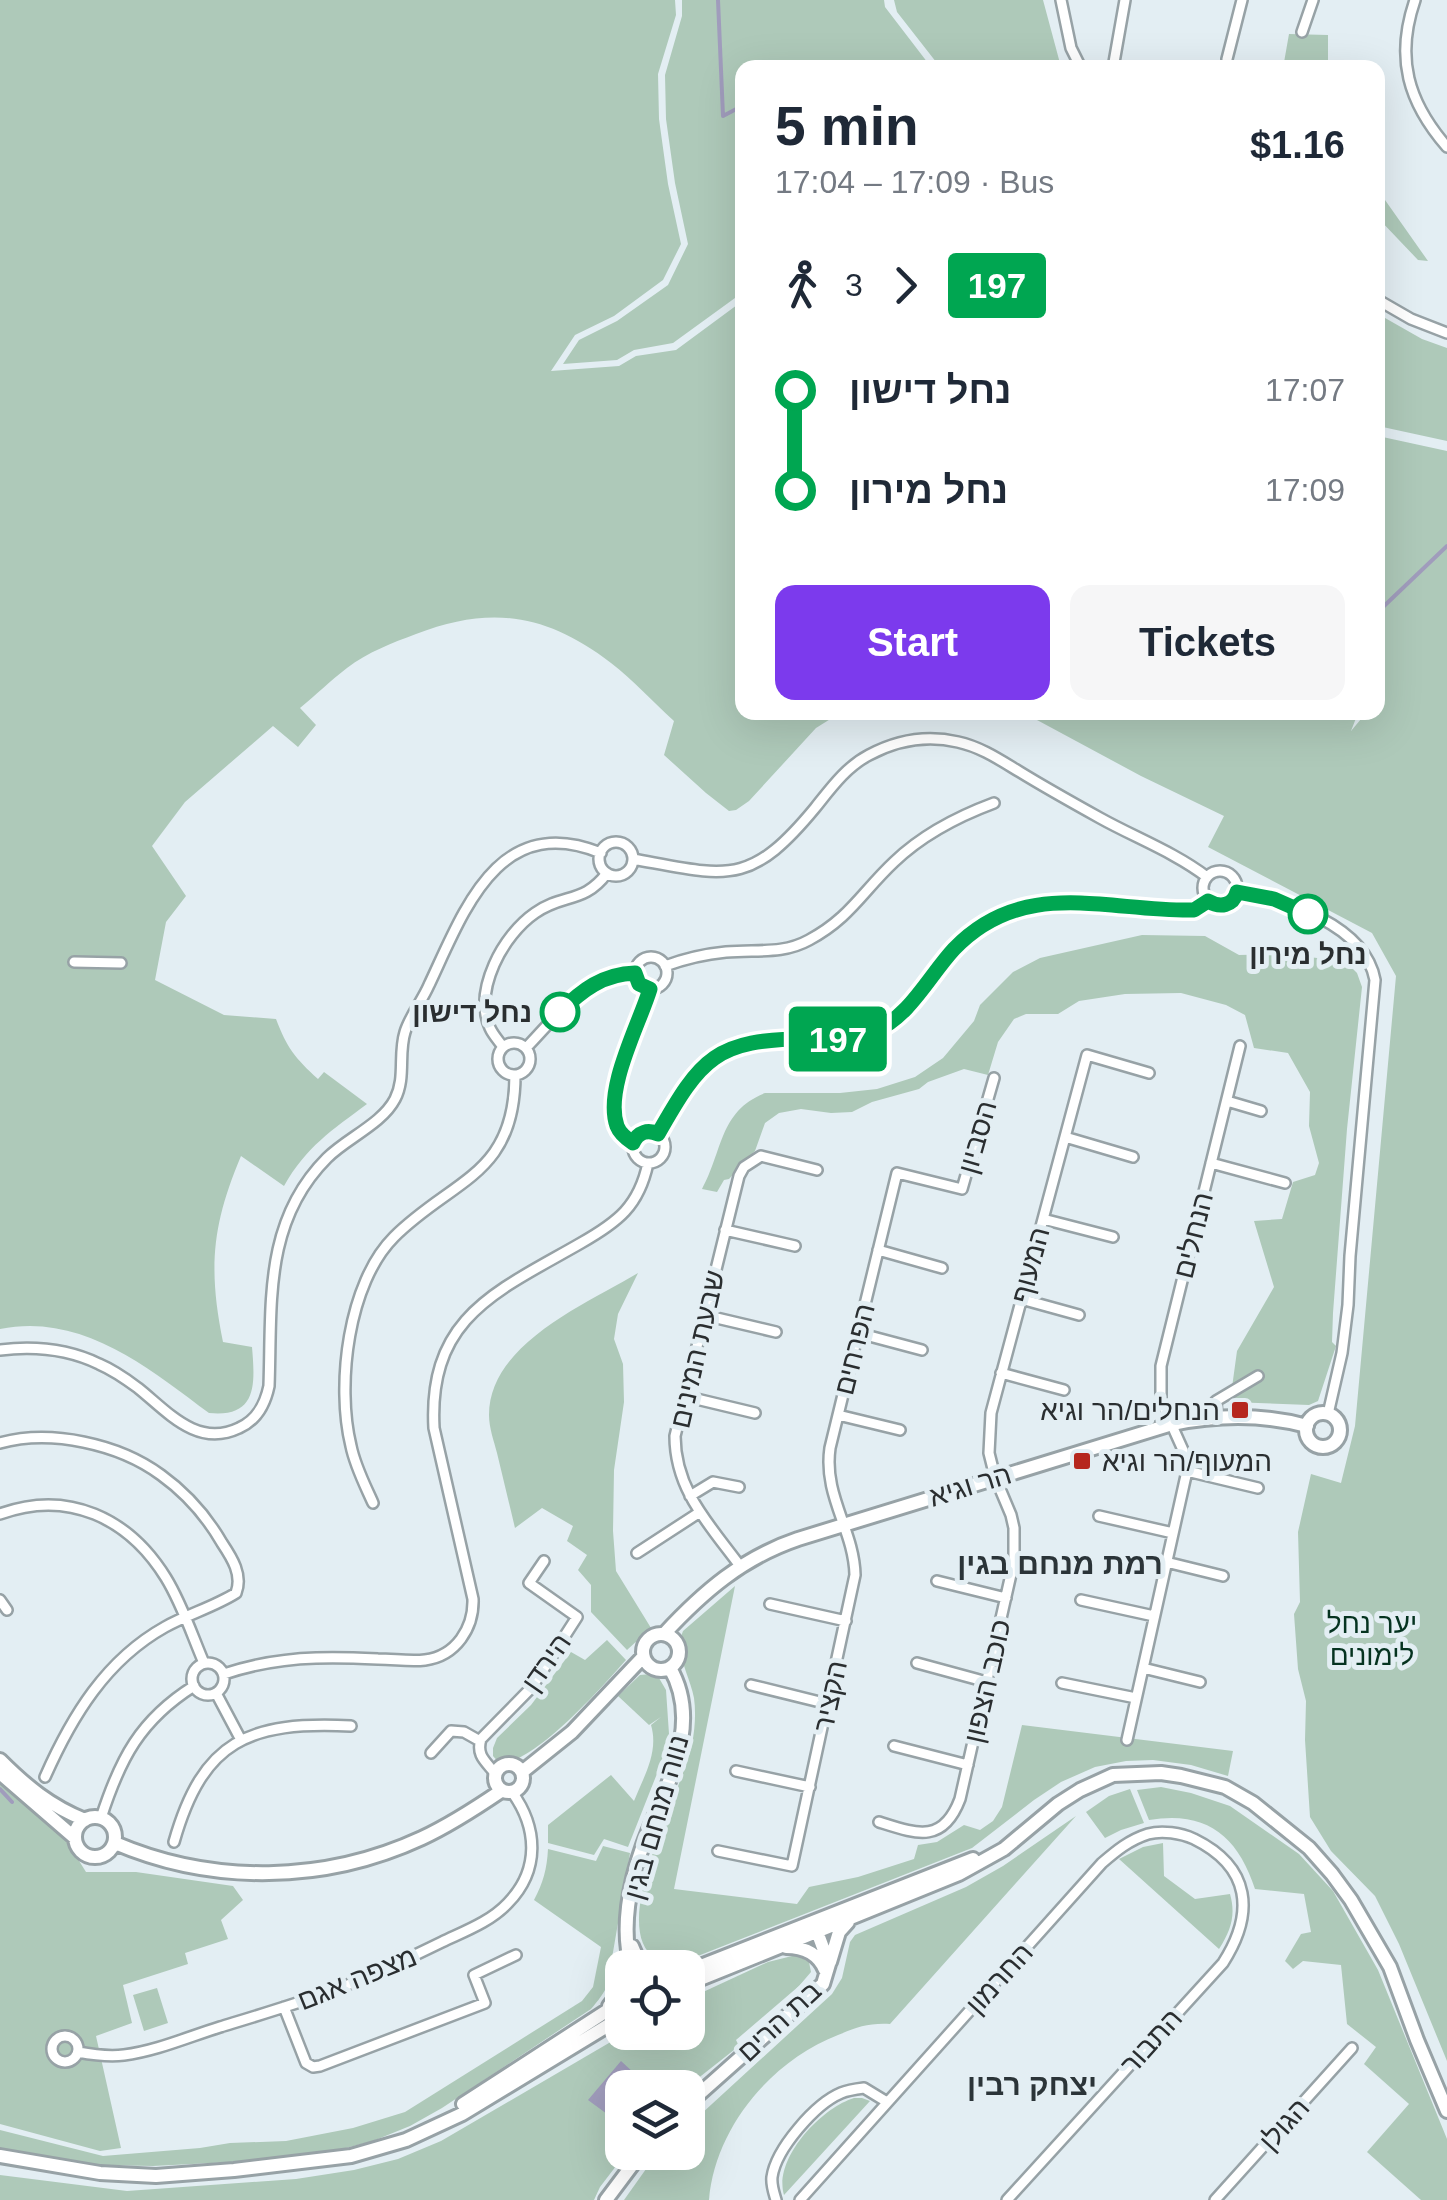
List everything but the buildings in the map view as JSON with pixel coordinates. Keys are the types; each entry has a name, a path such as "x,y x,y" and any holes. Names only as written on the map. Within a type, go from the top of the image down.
{"street":[{"path":"1061,0 1076,60"},
{"path":"1114,60 1125,0"},
{"path":"1227,60 1242,0"},
{"path":"1302,32 1313,0"},
{"path":"1415,0 1406,42 1410,90 1447,147"},
{"path":"1385,304 1447,332"},
{"path":"633,860 702,872 744,868 786,841 832,786 858,762 883,748 923,738 984,751 1207,877"},
{"path":"665,966 724,952 779,951 804,943 850,912 882,874 912,847 960,817 994,803"},
{"path":"0,1350 45,1349 95,1362 125,1379 190,1430 217,1434 251,1421 266,1400 274,1264 285,1222 315,1171 393,1102 400,1083 408,1024 478,886 504,860 535,845 568,842 601,852"},
{"path":"619,843 630,850 633,860 630,869 617,876 600,865 601,852 619,843"},
{"path":"1216,871 1228,872 1237,882 1237,892 1236,897 1219,906 1208,901 1203,890 1207,877 1216,871"},
{"path":"504,1047 489,1027 486,1008 492,969 504,948 534,913 588,893 608,873"},
{"path":"1237,892 1274,899 1341,931 1365,953 1375,980 1348,1305 1328,1414"},
{"path":"658,1134 689,1081 722,1053 762,1040 843,1039 882,1028 904,1010 966,937 1016,910 1036,904 1076,902 1194,910 1208,901"},
{"path":"645,958 659,959 665,966 663,984 650,989 639,984 637,964 645,958"},
{"path":"74,962 121,963"},
{"path":"526,1048 588,988 612,976 635,973"},
{"path":"633,1143 646,1132 658,1134 664,1142 664,1152 658,1160 640,1161 633,1143 616,1126 617,1084 650,989"},
{"path":"516,1043 526,1048 530,1062 524,1072 515,1075 500,1067 498,1058 504,1047 516,1043"},
{"name":"הנחלים","path":"1186,1471 1183,1450 1161,1401 1160,1366 1240,1046"},
{"name":"המעוף","path":"995,1477 988,1453 990,1413 1087,1054 1149,1073"},
{"path":"373,1503 351,1450 344,1396 346,1364 361,1292 374,1262 392,1239 492,1159 514,1102 515,1075"},
{"name":"הסביון","path":"896,1173 962,1189 994,1078"},
{"path":"1227,1101 1262,1111"},
{"path":"1065,1136 1133,1157"},
{"name":"שבעת המינים","path":"740,1566 690,1496 678,1470 676,1436 739,1176 761,1156 817,1170"},
{"path":"224,1674 246,1666 316,1658 421,1661 448,1652 462,1639 472,1620 473,1599 434,1428 432,1402 440,1364 457,1330 482,1302 600,1232 625,1211 641,1191 648,1163"},
{"path":"1211,1163 1285,1183"},
{"name":"הפרחים","path":"842,1525 828,1465 896,1173"},
{"path":"1043,1219 1114,1238"},
{"path":"725,1230 795,1246"},
{"path":"878,1250 942,1268"},
{"path":"1021,1299 1079,1315"},
{"path":"704,1316 776,1332"},
{"path":"858,1333 922,1350"},
{"path":"1002,1373 1064,1390"},
{"path":"1217,1418 1216,1401 1258,1376"},
{"path":"684,1396 756,1412"},
{"path":"838,1414 900,1430"},
{"path":"1317,1414 1328,1414 1339,1424 1340,1433 1334,1443 1316,1445 1308,1437 1307,1426 1317,1414"},
{"name":"הר וגיא","path":"664,1634 706,1591 740,1566 786,1542 1170,1424 1217,1418 1271,1419 1307,1426"},
{"path":"0,1443 28,1437 90,1443 158,1472 202,1514 224,1546 239,1580 236,1593 146,1639 105,1676 72,1721 46,1776"},
{"path":"1126,1740 1186,1471 1258,1488"},
{"name":"כוכב הצפון","path":"879,1822 927,1833 946,1824 960,1799 1014,1560 1014,1528 995,1477"},
{"path":"690,1496 712,1482 740,1487"},
{"path":"0,1514 34,1505 72,1506 115,1525 152,1557 176,1595 204,1663"},
{"path":"637,1553 700,1512"},
{"path":"1099,1516 1173,1533"},
{"name":"הקציר","path":"718,1851 792,1866 853,1587 854,1564 842,1525"},
{"name":"הירדן","path":"480,1741 532,1688 577,1617 529,1583 544,1561"},
{"path":"1166,1562 1223,1576"},
{"path":"937,1580 1006,1598"},
{"path":"0,1600 7,1610"},
{"path":"1081,1600 1154,1616"},
{"path":"770,1604 846,1621"},
{"path":"664,1634 673,1639 679,1650 670,1668 656,1670 646,1664 643,1647 656,1635 664,1634"},
{"path":"522,1772 578,1727 643,1657"},
{"path":"204,1663 216,1664 224,1674 216,1693 206,1695 194,1686 193,1672 204,1663"},
{"path":"917,1664 987,1682"},
{"name":"נווה מנחם בגין","path":"627,1950 635,1869 674,1767 683,1730 681,1694 670,1668"},
{"path":"1142,1668 1200,1682"},
{"path":"1062,1683 1136,1698"},
{"path":"751,1685 828,1704"},
{"path":"100,1818 137,1736 168,1703 194,1686"},
{"path":"216,1693 241,1740"},
{"path":"174,1842 197,1780 218,1756 241,1740 288,1728 350,1726"},
{"path":"431,1752 445,1735 464,1732 480,1741 480,1755 495,1772 495,1784 507,1791"},
{"path":"894,1746 968,1764"},
{"path":"0,1760 38,1796 85,1820"},
{"path":"115,1843 161,1860 211,1870 258,1874 307,1871 371,1858 403,1846 522,1784 518,1766 509,1764 495,1772"},
{"path":"736,1770 810,1787"},
{"path":"0,1773 75,1838"},
{"path":"705,1977 814,1926 856,1916 934,1886 1004,1849 1058,1804 1113,1774 1161,1773 1204,1780 1253,1803 1309,1848 1352,1900 1390,1967 1447,2111"},
{"name":"מצפה אגם","path":"78,2052 108,2057 137,2053 284,2007 386,1970 486,1920 507,1904 524,1881 532,1854 526,1814 507,1791"},
{"path":"100,1818 111,1824 115,1843 108,1854 91,1858 79,1850 76,1829 85,1820 100,1818"},
{"name":"החרמון","path":"800,2200 1123,1845 1151,1833 1186,1836 1228,1862"},
{"path":"705,1964 814,1926 1004,1849"},
{"name":"התבור","path":"1007,2200 1223,1963 1240,1932 1244,1899 1228,1862"},
{"path":"829,1964 839,1932 856,1916"},
{"path":"628,1924 634,1950"},
{"name":"בת הרים","path":"705,2089 825,1979 829,1964 814,1926"},
{"path":"773,1948 796,1947 813,1954 822,1961 825,1979"},
{"path":"284,2007 306,2062 320,2066 485,2003 474,1975 516,1955"},
{"path":"583,2025 605,2008"},
{"path":"367,2152 423,2128 605,2011"},
{"path":"0,2156 100,2173 156,2176 351,2156 406,2140 462,2114 605,2026"},
{"name":"הגולן","path":"1216,2200 1352,2048"},
{"path":"776,2200 772,2176 779,2157 822,2105 838,2094 864,2088 888,2102"},
{"path":"606,2200 628,2170"}],"green space":[{"path":"0,0 675,0 676,15 658,74 659,119 681,244 663,280 614,316 575,335 551,371 619,366 636,356 676,350 735,306 735,720 829,720 816,728 749,801 729,811 664,755 674,721 611,663 564,634 518,619 469,619 416,634 355,662 300,708 316,725 298,747 273,726 185,802 152,846 186,896 166,922 155,980 224,1015 276,1019 288,1045 310,1072 318,1079 324,1072 367,1104 311,1150 284,1186 241,1156 224,1204 214,1269 223,1342 252,1347 250,1395 237,1410 209,1413 138,1362 86,1336 30,1326 0,1329"},
{"path":"682,0 884,0 885,7 926,60 735,60 735,298 673,343 634,350 617,360 563,364 579,340 617,321 668,285 688,244 666,119 665,75 682,16"},
{"path":"894,0 1043,0 1059,60 935,60 897,12"},
{"path":"1289,34 1328,35 1328,60 1284,60"},
{"path":"1385,200 1428,261 1418,260 1385,225"},
{"path":"1385,318 1447,348 1447,441 1385,428"},
{"name":"יער נחל לימונים","path":"1385,438 1447,451 1447,2061 1375,1896 1331,1851 1310,1817 1306,1701 1298,1669 1294,1614 1300,1602 1298,1532 1311,1474 1341,1483 1355,1426 1396,976 1372,933 1208,847 1224,816 1037,720 1355,720 1351,731 1360,720 1385,720"},
{"path":"1142,935 1205,936 1239,955 1285,954 1333,960 1349,965 1357,973 1362,987 1333,1313 1332,1342 1336,1346 1318,1401 1309,1405 1230,1402 1237,1351 1274,1287 1254,1221 1282,1219 1293,1182 1315,1175 1319,1163 1309,1126 1310,1092 1288,1053 1254,1048 1245,1015 1226,1005 1181,993 1125,994 1079,1001 1058,1014 1026,1014 1014,1019 998,1042 988,1075 964,1069 852,1112 801,1109 779,1113 765,1123 755,1151 724,1180 717,1192 702,1189 730,1121 750,1101 765,1093 877,1089 915,1077 943,1058 974,1021 980,1005 1013,972 1040,958"},
{"path":"638,1273 618,1314 614,1339 623,1364 624,1402 614,1470 613,1531 616,1571 651,1628 627,1650 591,1612 591,1585 578,1570 587,1555 567,1541 573,1526 542,1508 515,1528 489,1415 493,1390 522,1347 568,1313"},
{"path":"735,1586 674,1889 797,1904 809,1887 914,1859 918,1845 937,1842 964,1825 980,1830 993,1821 1002,1807 1022,1725 1233,1751 1228,1776 1191,1765 1153,1760 1095,1767 1061,1782 972,1848 705,1953 705,1950 649,1950 643,1942 639,1918 643,1889 693,1738 694,1698 681,1656 683,1631"},
{"path":"607,1640 626,1660 550,1737 515,1760 500,1764 493,1756 497,1738 531,1705 571,1652 585,1660"},
{"path":"640,1675 659,1678 666,1690 669,1734 628,1847 604,1839 594,1855 548,1843 548,1825 611,1775 634,1801 652,1754 651,1725 661,1717 649,1725 618,1696"},
{"path":"0,1780 61,1832 86,1872 136,1872 233,1886 243,1900 221,1920 228,1939 185,1953 188,1964 123,1985 132,2023 96,2036 121,2148 100,2151 0,2124"},
{"path":"1161,1787 1230,1806 1299,1854 1333,1891 1378,1970 1447,2139 1447,2200 1421,2200 1367,2152 1409,2104 1364,2064 1376,2047 1347,2024 1341,1965 1303,1961 1293,1969 1285,1961 1301,1934 1311,1932 1304,1894 1255,1889 1229,1841 1203,1823 1169,1818 1149,1820 1137,1790"},
{"path":"1130,1789 1144,1823 1105,1838 1086,1812 1109,1796"},
{"path":"1076,1816 890,2024 863,2026 838,2035 790,2062 769,2080 735,2123 722,2148 709,2200 624,2200 645,2170 705,2170 705,2110 832,1994 842,1978 855,1935 966,1887"},
{"path":"1163,1843 1164,1876 1195,1899 1230,1894 1231,1922 1219,1949 1119,1859 1143,1847"},
{"path":"603,1846 630,1853 613,1950 605,1950 605,1990 601,1997 591,2009 410,2126 342,2149 251,2161 101,2165 0,2150 0,2130 103,2156 286,2141 353,2128 405,2112 582,2001 593,1987 601,1947 534,1900 544,1876 548,1849 596,1861"},
{"path":"796,1955 809,1962 811,1972 736,2040 739,2046 705,2073 605,2070 605,2170 613,2170 594,2200 0,2200 0,2175 127,2191 296,2179 398,2159 441,2141 605,2045 605,2050 705,2050 705,1991 768,1962"},
{"path":"157,1988 168,2023 144,2031 133,1995"},
{"path":"854,2098 870,2101 784,2195 786,2166 802,2137 828,2112"}],"shaded area":[{"path":"621,2061 631,2070 613,2070"},
{"path":"605,2080 605,2112 588,2100"}],"waterway":[{"path":"718,0 723,116 735,110"},
{"path":"1385,605 1447,546"},
{"path":"0,1789 12,1802"}],"bus line":[{"name":"197","path":"560,1012 598,980 612,976 635,973 639,984 650,989 617,1084 616,1126 633,1143 646,1132 658,1134 689,1081 722,1053 749,1042 774,1038 843,1039 882,1028 904,1010 966,937 1016,910 1054,902 1194,910 1208,901 1219,906 1230,903 1237,892 1274,899 1308,914"}],"place":[{"name":"נחל מירון","path":"1308,914"},
{"name":"נחל דישון","path":"560,1012"},
{"name":"הנחלים/הר וגיא","path":"1240,1410"},
{"name":"המעוף/הר וגיא","path":"1082,1461"}],"district":[{"name":"רמת מנחם בגין","path":"1060,1564"},
{"name":"יצחק רבין","path":"1032,2085"}]}
